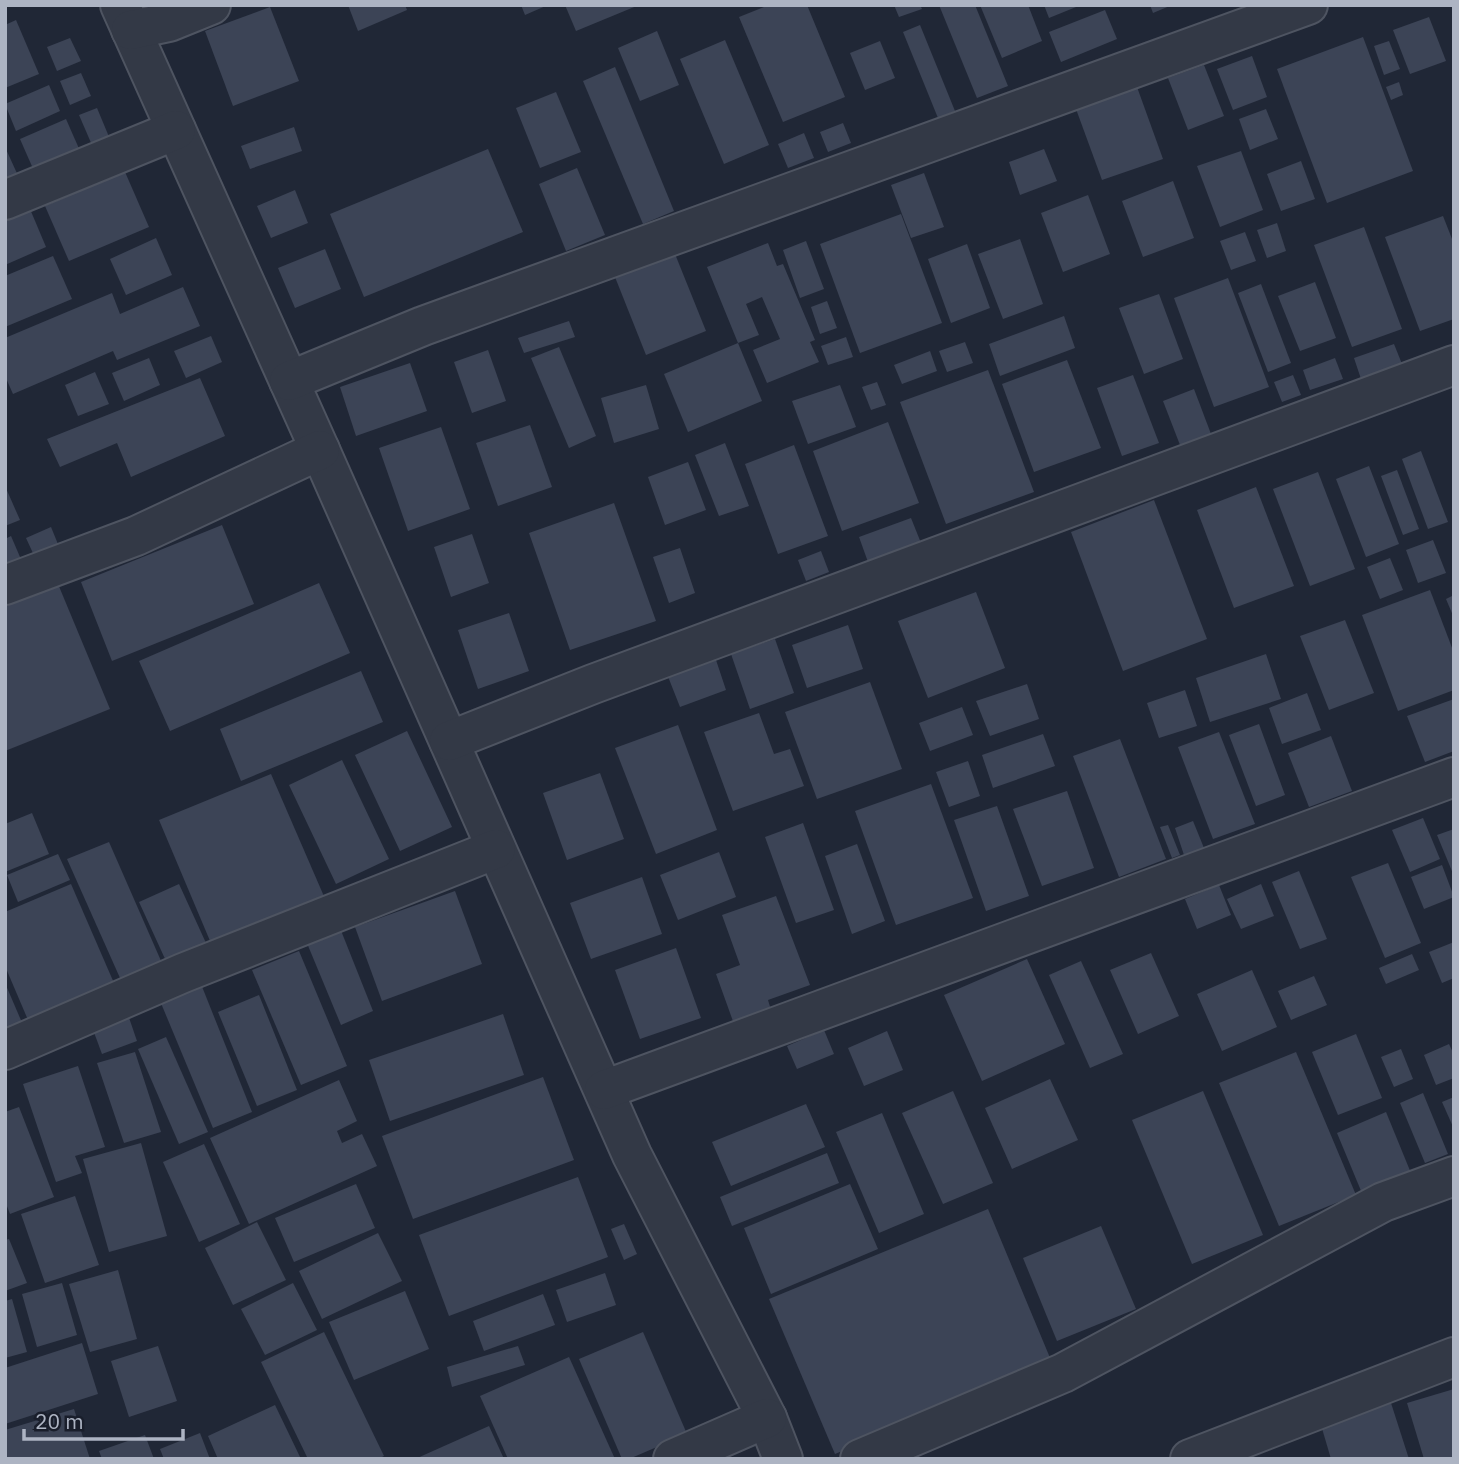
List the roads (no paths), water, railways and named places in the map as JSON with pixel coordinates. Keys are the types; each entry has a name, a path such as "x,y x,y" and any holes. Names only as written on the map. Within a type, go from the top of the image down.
{"street":[{"path":"211,5 169,22 126,18 632,1154 767,1418 783,1459"},
{"path":"289,381 423,326 1308,5"},
{"path":"5,200 176,130"},
{"path":"449,741 593,684 1454,365"},
{"path":"5,586 136,536 320,450"},
{"path":"604,1090 1454,778"},
{"path":"5,1050 183,973 496,849"},
{"path":"860,1459 1063,1373 1383,1202 1454,1176"},
{"path":"1190,1459 1454,1357"},
{"path":"673,1459 767,1418"}]}
